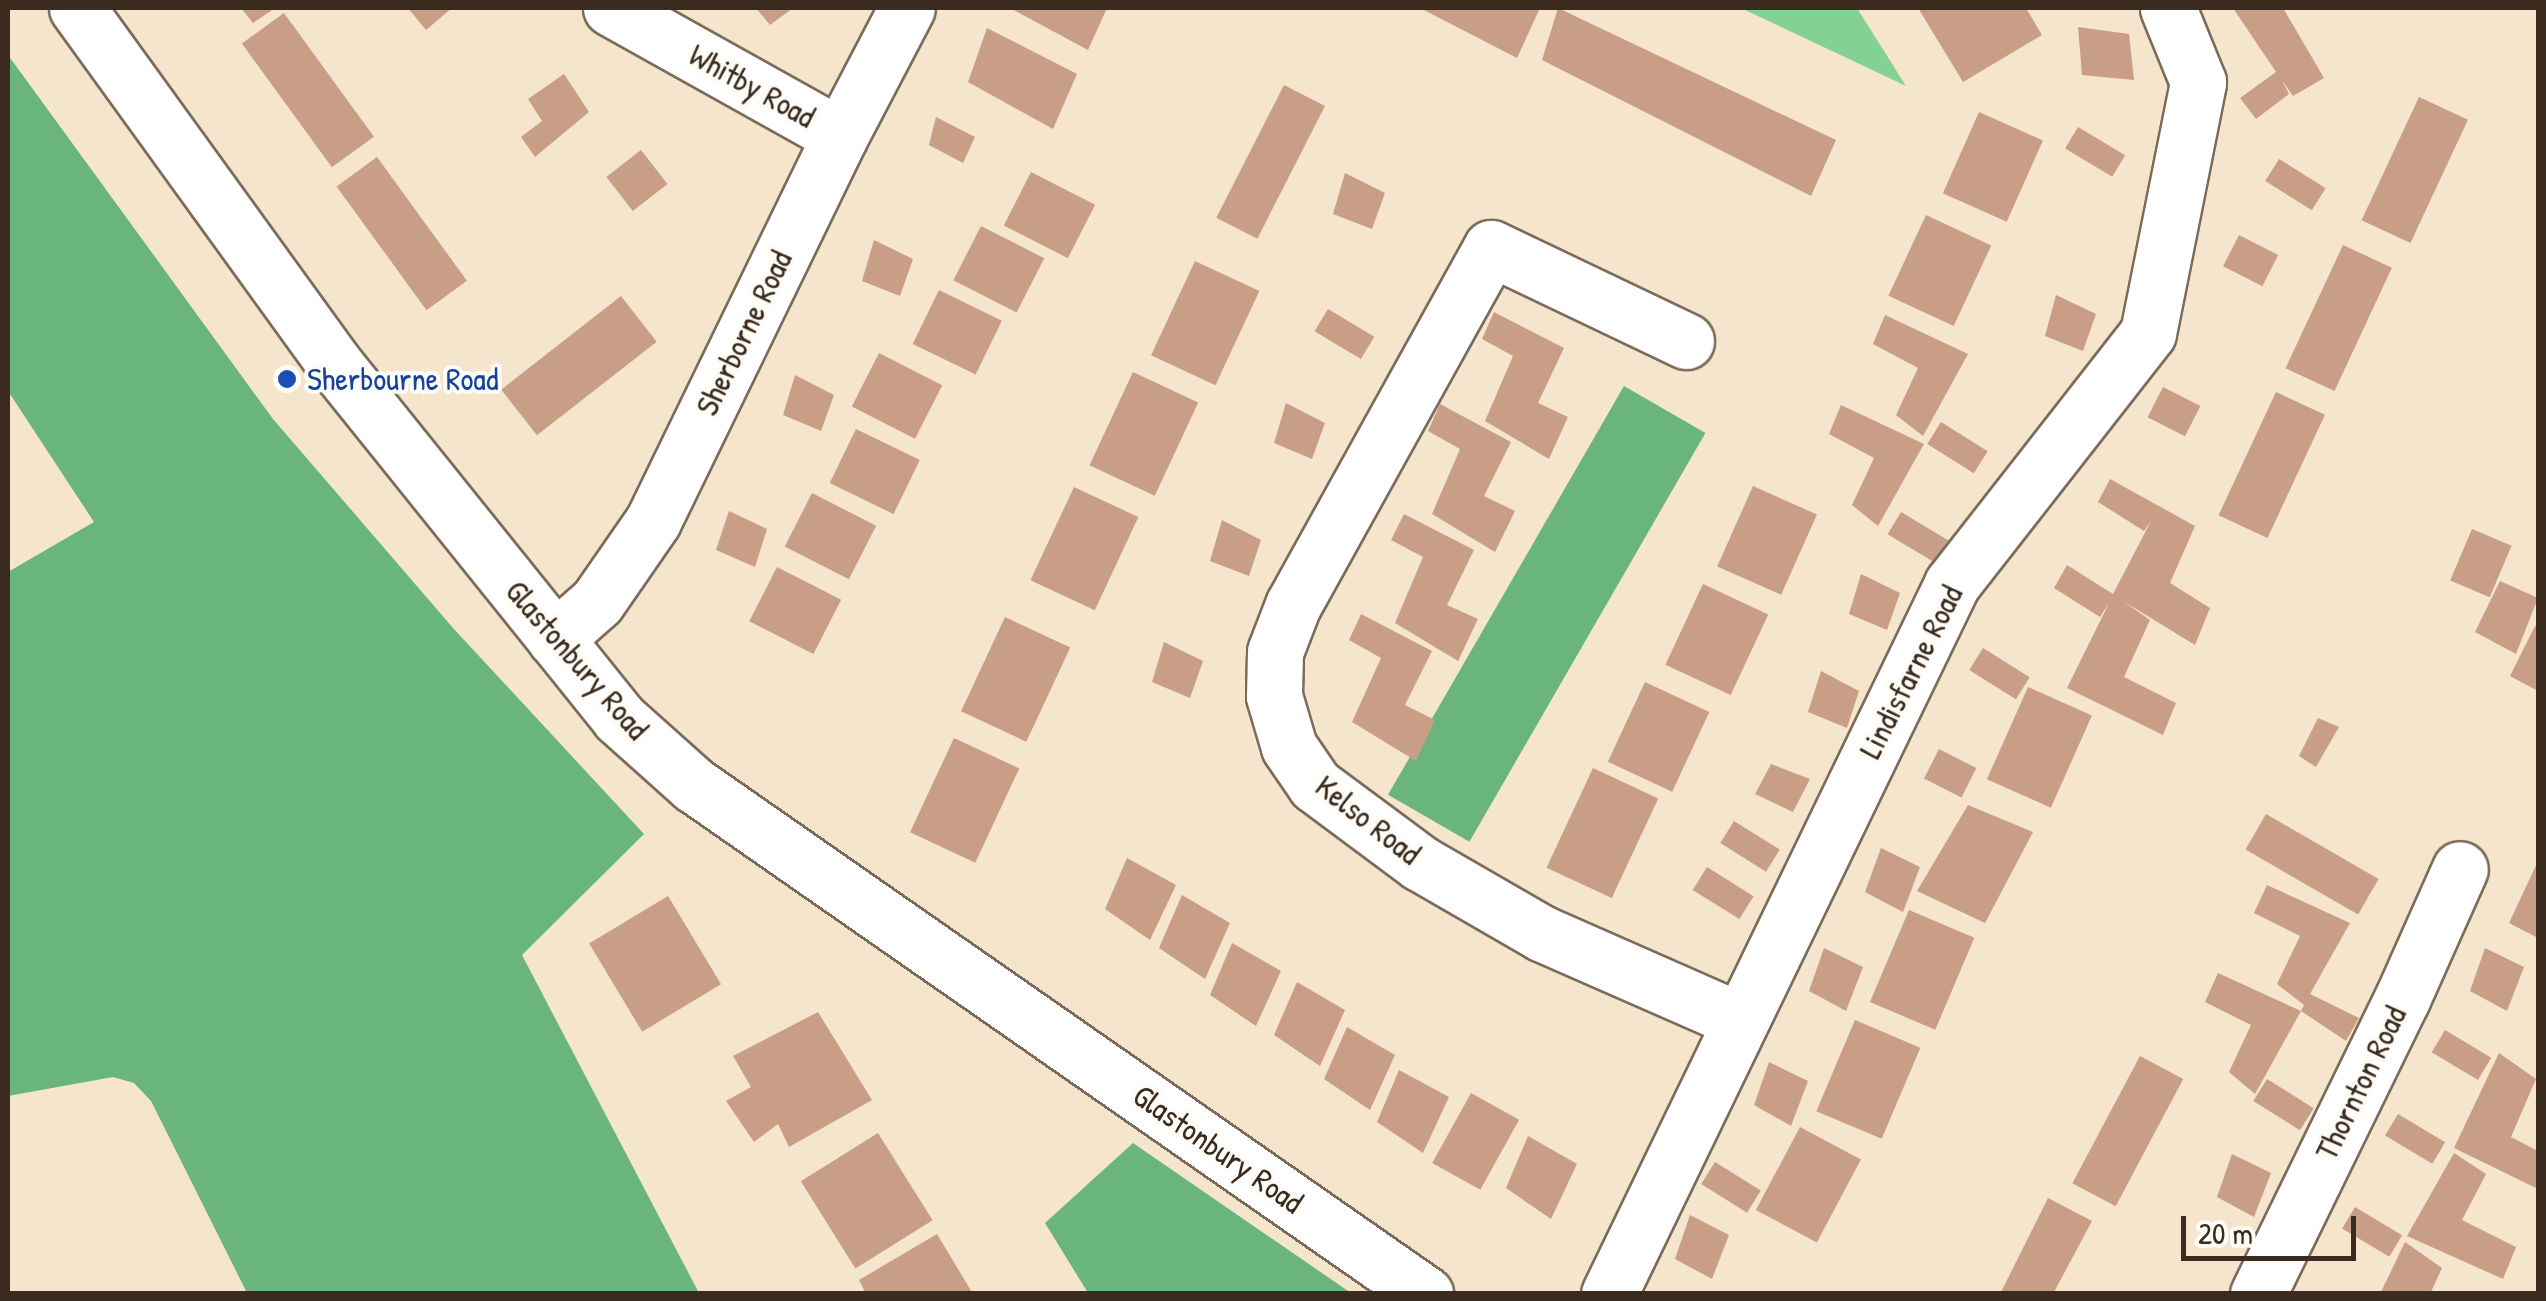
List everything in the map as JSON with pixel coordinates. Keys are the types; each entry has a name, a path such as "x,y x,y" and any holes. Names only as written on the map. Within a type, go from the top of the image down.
{"street":[{"name":"Glastonbury Road","path":"76,8 333,362 620,718 694,785 1425,1294"},
{"name":"Whitby Road","path":"611,8 840,136"},
{"name":"Sherborne Road","path":"555,639 598,602 653,521 840,136 908,8"},
{"name":"Lindisfarne Road","path":"1609,1294 1952,584 2148,333 2198,82 2168,8"},
{"name":"Kelso Road","path":"1686,340 1491,248 1292,606 1275,652 1274,696 1289,746 1315,785 1420,862 1541,933 1740,1020"},
{"name":"Thornton Road","path":"2258,1294 2402,999 2460,869"}],"green space":[{"path":"1741,8 1857,8 1906,86"},
{"path":"8,55 273,419 453,628 644,834 522,955 699,1293 247,1293 151,1101 134,1083 113,1077 8,1096 8,572 94,522 8,391"},
{"path":"1624,386 1705,433 1469,842 1388,795"},
{"path":"1133,1143 1351,1293 1088,1293 1045,1223"}],"building":[{"path":"241,8 275,8 253,23"},
{"path":"408,8 452,8 426,30"},
{"path":"756,8 793,8 770,25"},
{"path":"1010,8 1107,8 1088,50"},
{"path":"1420,8 1540,8 1517,58"},
{"path":"1558,8 1836,140 1811,196 1542,60"},
{"path":"1918,8 2026,8 2042,35 1963,82"},
{"path":"2233,8 2283,8 2324,78 2293,96 2282,80 2289,94 2256,119 2240,98 2276,72"},
{"path":"284,13 374,137 332,167 242,44"},
{"path":"2078,27 2129,34 2134,80 2082,75"},
{"path":"987,28 1077,74 1053,129 968,82"},
{"path":"564,74 589,112 535,157 521,137 542,121 528,99"},
{"path":"1284,85 1325,106 1257,239 1216,218"},
{"path":"2419,97 2468,120 2410,243 2362,220"},
{"path":"1979,112 2043,140 2007,222 1943,193"},
{"path":"936,117 975,137 963,163 929,145"},
{"path":"2078,127 2125,155 2112,177 2065,148"},
{"path":"641,150 667,184 633,211 606,177"},
{"path":"377,157 467,281 426,310 337,186"},
{"path":"2279,159 2326,188 2312,210 2265,181"},
{"path":"1031,172 1095,205 1068,258 1004,225"},
{"path":"1345,173 1385,193 1372,229 1333,214"},
{"path":"1926,215 1991,245 1954,326 1888,296"},
{"path":"981,226 1044,258 1017,313 953,280"},
{"path":"2239,235 2278,255 2262,286 2223,266"},
{"path":"874,240 913,259 900,296 862,281"},
{"path":"2343,245 2392,268 2334,391 2286,368"},
{"path":"1195,261 1259,291 1215,385 1151,355"},
{"path":"939,290 1002,321 976,375 913,344"},
{"path":"2056,295 2096,314 2083,351 2045,336"},
{"path":"621,296 657,342 537,435 501,390"},
{"path":"1328,309 1374,337 1361,359 1315,331"},
{"path":"1494,312 1564,348 1538,403 1568,417 1549,459 1485,421 1513,356 1482,339"},
{"path":"1885,315 1968,354 1923,436 1896,415 1918,368 1873,344"},
{"path":"879,353 942,385 915,439 852,406"},
{"path":"1133,372 1198,402 1155,496 1089,465"},
{"path":"795,375 834,395 821,431 783,415"},
{"path":"2163,387 2200,406 2185,436 2148,417"},
{"path":"2276,392 2325,415 2267,538 2219,515"},
{"path":"1286,403 1325,423 1312,459 1274,443"},
{"path":"1440,404 1511,442 1484,496 1515,511 1495,552 1432,514 1460,449 1428,431"},
{"path":"1841,405 1924,444 1878,526 1852,505 1874,458 1829,434"},
{"path":"1941,422 1988,451 1974,473 1927,444"},
{"path":"856,429 920,460 894,514 830,483"},
{"path":"2110,479 2195,526 2170,583 2210,608 2195,645 2123,601 2150,620 2124,677 2176,703 2163,735 2067,688 2109,603 2100,617 2054,588 2067,565 2113,594 2151,521 2144,531 2098,502"},
{"path":"1753,486 1817,514 1781,595 1717,566"},
{"path":"1074,487 1138,517 1095,610 1030,580"},
{"path":"812,493 876,526 849,579 785,546"},
{"path":"729,511 767,529 755,567 716,550"},
{"path":"1901,512 1948,540 1935,563 1888,534"},
{"path":"1404,514 1474,550 1447,605 1478,619 1458,661 1395,623 1423,557 1391,540"},
{"path":"1222,520 1261,540 1249,576 1210,561"},
{"path":"2472,529 2512,546 2490,597 2450,581"},
{"path":"777,567 841,600 813,654 749,621"},
{"path":"1861,574 1900,593 1887,630 1849,614"},
{"path":"2500,581 2538,598 2516,654 2475,632"},
{"path":"1703,584 1768,614 1731,695 1665,665"},
{"path":"1361,614 1432,651 1405,705 1435,720 1416,761 1352,722 1381,658 1349,640"},
{"path":"1005,617 1070,647 1026,742 961,711"},
{"path":"2535,626 2538,627 2538,691 2510,676"},
{"path":"1164,642 1203,661 1190,698 1152,682"},
{"path":"1983,648 2030,677 2016,699 1969,670"},
{"path":"1821,671 1859,691 1847,728 1808,712"},
{"path":"1645,682 1709,712 1672,792 1608,762"},
{"path":"2028,687 2092,715 2051,808 1987,779"},
{"path":"2318,718 2339,727 2316,767 2299,756"},
{"path":"954,738 1019,768 975,863 910,832"},
{"path":"1939,749 1976,768 1961,797 1924,778"},
{"path":"1771,764 1810,779 1793,812 1755,794"},
{"path":"1593,768 1658,798 1612,898 1547,868"},
{"path":"1968,805 2033,832 1985,923 1917,891"},
{"path":"2266,814 2379,879 2358,915 2246,850"},
{"path":"1734,821 1780,850 1766,872 1720,843"},
{"path":"1881,848 1920,867 1903,912 1865,892"},
{"path":"1127,858 1176,885 1150,940 1105,909"},
{"path":"2538,861 2538,938 2509,923"},
{"path":"1707,867 1754,896 1739,919 1693,890"},
{"path":"2267,885 2350,923 2310,994 2359,1018 2346,1041 2301,1011 2304,1005 2277,984 2300,936 2254,913"},
{"path":"1182,895 1230,923 1205,979 1159,948"},
{"path":"668,896 721,984 642,1032 589,943"},
{"path":"1909,910 1974,938 1935,1030 1870,1002"},
{"path":"1232,943 1281,971 1256,1026 1210,995"},
{"path":"1824,948 1863,967 1846,1011 1809,991"},
{"path":"2485,948 2524,967 2507,1011 2470,991"},
{"path":"2218,973 2301,1011 2255,1094 2229,1072 2251,1025 2205,1002"},
{"path":"1297,982 1345,1010 1320,1066 1274,1035"},
{"path":"818,1012 872,1100 789,1147 778,1124 754,1142 726,1101 751,1087 733,1056"},
{"path":"1855,1020 1920,1048 1882,1139 1816,1111"},
{"path":"1347,1027 1395,1055 1370,1110 1324,1079"},
{"path":"2445,1030 2491,1058 2478,1080 2432,1052"},
{"path":"2499,1053 2536,1079 2511,1137 2538,1151 2538,1189 2454,1148"},
{"path":"2140,1056 2183,1079 2116,1206 2072,1183"},
{"path":"1769,1062 1808,1081 1791,1126 1754,1105"},
{"path":"1399,1070 1449,1097 1423,1153 1377,1122"},
{"path":"2267,1079 2314,1108 2300,1130 2253,1101"},
{"path":"1471,1093 1519,1120 1480,1190 1432,1163"},
{"path":"2398,1114 2445,1142 2432,1164 2385,1135"},
{"path":"1800,1127 1861,1159 1817,1242 1756,1210"},
{"path":"878,1133 933,1220 855,1269 801,1181"},
{"path":"1528,1136 1577,1164 1551,1219 1506,1188"},
{"path":"2454,1153 2486,1174 2462,1220 2516,1247 2503,1279 2407,1236"},
{"path":"2232,1154 2271,1173 2254,1217 2217,1197"},
{"path":"1715,1162 1761,1191 1747,1213 1701,1184"},
{"path":"2048,1198 2092,1221 2053,1294 2000,1294"},
{"path":"2355,1207 2402,1235 2389,1257 2342,1228"},
{"path":"1690,1215 1729,1235 1712,1279 1675,1259"},
{"path":"937,1234 973,1294 866,1294 859,1280"},
{"path":"2405,1242 2442,1268 2430,1294 2380,1294"}],"place":[{"name":"Sherbourne Road","path":"287,379"}]}
